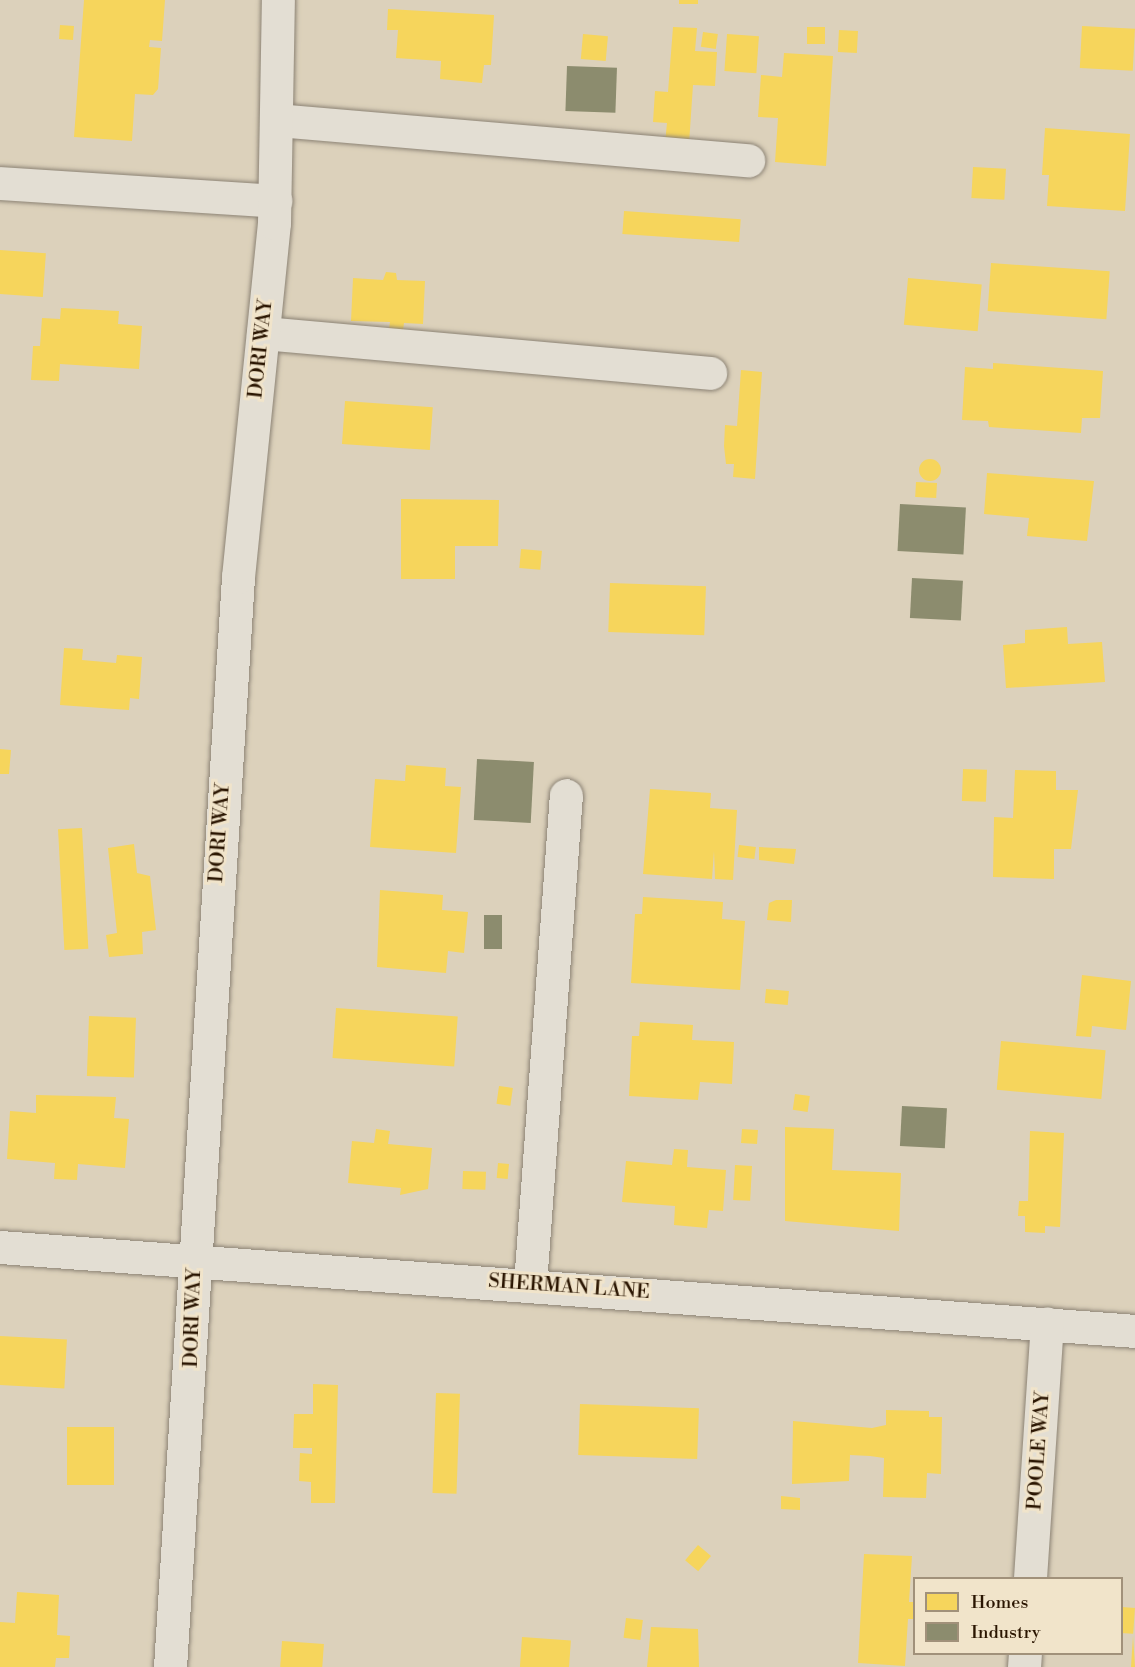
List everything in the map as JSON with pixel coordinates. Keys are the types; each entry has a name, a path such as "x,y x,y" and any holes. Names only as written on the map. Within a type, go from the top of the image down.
{"street":[{"name":"DORI WAY","path":"170,1667 238,578 275,201 278,0"},
{"path":"278,120 748,160"},
{"path":"0,183 275,201"},
{"path":"263,333 710,373"},
{"path":"530,1284 566,795"},
{"name":"SHERMAN LANE","path":"0,1246 195,1264 530,1284 1135,1331"},
{"name":"POOLE WAY","path":"1030,1577 1047,1324"}],"building: Homes":[{"path":"84,0 165,0 162,41 150,40 149,47 161,48 158,89 153,95 135,94 132,141 74,137"},
{"path":"679,0 698,0 698,4 679,4"},
{"path":"388,9 494,15 491,65 484,65 482,83 440,79 441,61 396,58 398,30 387,30"},
{"path":"60,25 74,26 73,40 59,39"},
{"path":"1082,26 1135,29 1133,71 1080,68"},
{"path":"673,27 697,28 695,51 717,52 715,86 693,85 689,144 665,143 667,123 653,122 655,91 668,92"},
{"path":"807,27 825,27 825,44 807,44"},
{"path":"839,30 858,31 857,53 838,52"},
{"path":"703,32 718,34 716,49 701,47"},
{"path":"583,34 608,36 606,61 581,59"},
{"path":"727,34 759,36 756,73 724,71"},
{"path":"784,53 833,56 826,166 775,162 778,118 758,117 761,75 782,77"},
{"path":"1045,128 1130,134 1125,211 1047,206 1049,175 1042,175"},
{"path":"973,167 1006,169 1004,200 971,198"},
{"path":"624,211 741,219 739,242 622,234"},
{"path":"0,250 46,253 43,297 0,294"},
{"path":"991,263 1110,271 1106,319 988,311"},
{"path":"386,272 396,273 397,280 425,281 423,324 404,323 403,330 389,329 390,322 351,321 353,278 383,280"},
{"path":"908,278 982,284 978,331 904,325"},
{"path":"61,308 119,311 118,324 142,326 139,369 60,364 59,381 31,380 33,346 40,346 42,318 60,319"},
{"path":"993,363 1103,371 1100,418 1082,418 1081,433 989,427 988,421 962,420 965,367 993,369"},
{"path":"741,370 762,372 755,479 733,477 734,464 726,464 725,425 737,426"},
{"path":"345,401 433,407 430,450 342,444"},
{"path":"930,459 938,462 941,470 938,478 930,481 922,478 919,470 922,462"},
{"path":"987,473 1094,481 1087,541 1027,536 1029,518 984,514"},
{"path":"916,482 937,483 936,498 915,497"},
{"path":"401,499 499,500 498,546 455,546 455,579 401,579"},
{"path":"521,549 542,551 540,570 519,568"},
{"path":"610,583 706,586 704,635 608,632"},
{"path":"1067,627 1068,644 1102,642 1105,682 1006,688 1003,645 1025,643 1025,630"},
{"path":"64,648 83,649 82,660 116,663 117,655 142,657 139,699 130,698 129,710 60,705"},
{"path":"0,749 11,750 9,774 0,774"},
{"path":"406,765 446,768 445,786 461,787 456,853 370,847 375,779 405,781"},
{"path":"963,769 987,770 986,802 962,801"},
{"path":"1015,770 1056,771 1056,790 1078,790 1071,849 1054,849 1054,879 993,877 994,817 1013,818"},
{"path":"650,789 711,793 710,808 737,810 733,880 715,879 714,851 712,879 643,874"},
{"path":"82,828 88,949 64,950 58,829"},
{"path":"134,844 137,873 150,876 156,930 142,932 143,954 109,957 106,935 117,933 108,848"},
{"path":"739,845 756,847 754,859 738,857"},
{"path":"759,847 796,849 794,864 759,860"},
{"path":"380,890 443,895 442,910 468,912 464,953 448,951 446,973 377,967"},
{"path":"643,897 723,902 722,919 745,921 740,990 631,983 635,914 642,914"},
{"path":"776,900 792,900 791,922 767,920 769,903"},
{"path":"1082,975 1131,981 1126,1030 1092,1026 1091,1037 1076,1036"},
{"path":"766,989 789,991 788,1005 765,1003"},
{"path":"336,1008 458,1017 454,1066 333,1058"},
{"path":"89,1016 136,1018 134,1078 87,1076"},
{"path":"640,1022 693,1025 692,1040 734,1042 732,1084 700,1082 698,1100 629,1096 632,1036 639,1036"},
{"path":"1001,1041 1106,1050 1101,1099 997,1090"},
{"path":"499,1086 513,1088 510,1106 496,1104"},
{"path":"795,1094 810,1096 808,1112 793,1110"},
{"path":"36,1095 116,1097 114,1118 129,1119 125,1168 78,1164 77,1180 54,1179 55,1163 7,1159 10,1111 36,1113"},
{"path":"785,1127 834,1129 832,1170 901,1173 899,1231 785,1221"},
{"path":"376,1129 390,1131 388,1144 432,1148 428,1189 400,1195 401,1188 348,1183 352,1141 374,1143"},
{"path":"742,1129 758,1130 757,1144 741,1143"},
{"path":"1030,1131 1064,1133 1060,1227 1045,1226 1045,1233 1025,1232 1025,1216 1018,1216 1019,1201 1028,1201"},
{"path":"674,1149 688,1150 687,1167 726,1170 723,1211 709,1210 707,1228 674,1225 675,1206 622,1202 626,1161 672,1165"},
{"path":"498,1163 509,1164 508,1179 497,1178"},
{"path":"735,1165 752,1166 750,1201 733,1200"},
{"path":"463,1171 486,1172 485,1190 462,1189"},
{"path":"0,1336 67,1340 64,1388 0,1385"},
{"path":"313,1384 338,1385 335,1503 311,1503 311,1482 299,1481 300,1453 312,1454 312,1448 293,1448 294,1414 313,1414"},
{"path":"436,1393 460,1394 456,1494 433,1493"},
{"path":"580,1404 699,1408 697,1459 578,1455"},
{"path":"886,1410 929,1411 929,1417 942,1417 941,1474 927,1473 926,1498 883,1497 884,1458 870,1456 850,1455 849,1481 792,1484 793,1421 872,1428 886,1425"},
{"path":"67,1427 114,1427 114,1485 67,1485"},
{"path":"781,1496 800,1498 800,1510 781,1509"},
{"path":"698,1545 711,1556 698,1571 685,1560"},
{"path":"864,1554 912,1556 909,1602 913,1602 913,1619 908,1619 905,1666 858,1663"},
{"path":"17,1592 59,1595 57,1635 70,1636 69,1658 56,1658 55,1667 0,1667 0,1622 15,1623"},
{"path":"1123,1607 1135,1608 1133,1634 1123,1633"},
{"path":"626,1618 643,1620 640,1640 624,1638"},
{"path":"651,1627 698,1629 699,1667 647,1667"},
{"path":"1133,1636 1135,1667 1131,1667"},
{"path":"522,1637 571,1640 569,1667 520,1667"},
{"path":"282,1641 324,1644 322,1667 280,1667"}],"building: Industry":[{"path":"567,66 617,68 615,113 565,111"},
{"path":"900,504 966,507 963,554 898,551"},
{"path":"912,578 963,581 961,621 910,618"},
{"path":"477,759 534,762 531,823 474,820"},
{"path":"484,915 502,915 502,949 484,949"},
{"path":"902,1106 947,1108 945,1148 900,1146"}]}
